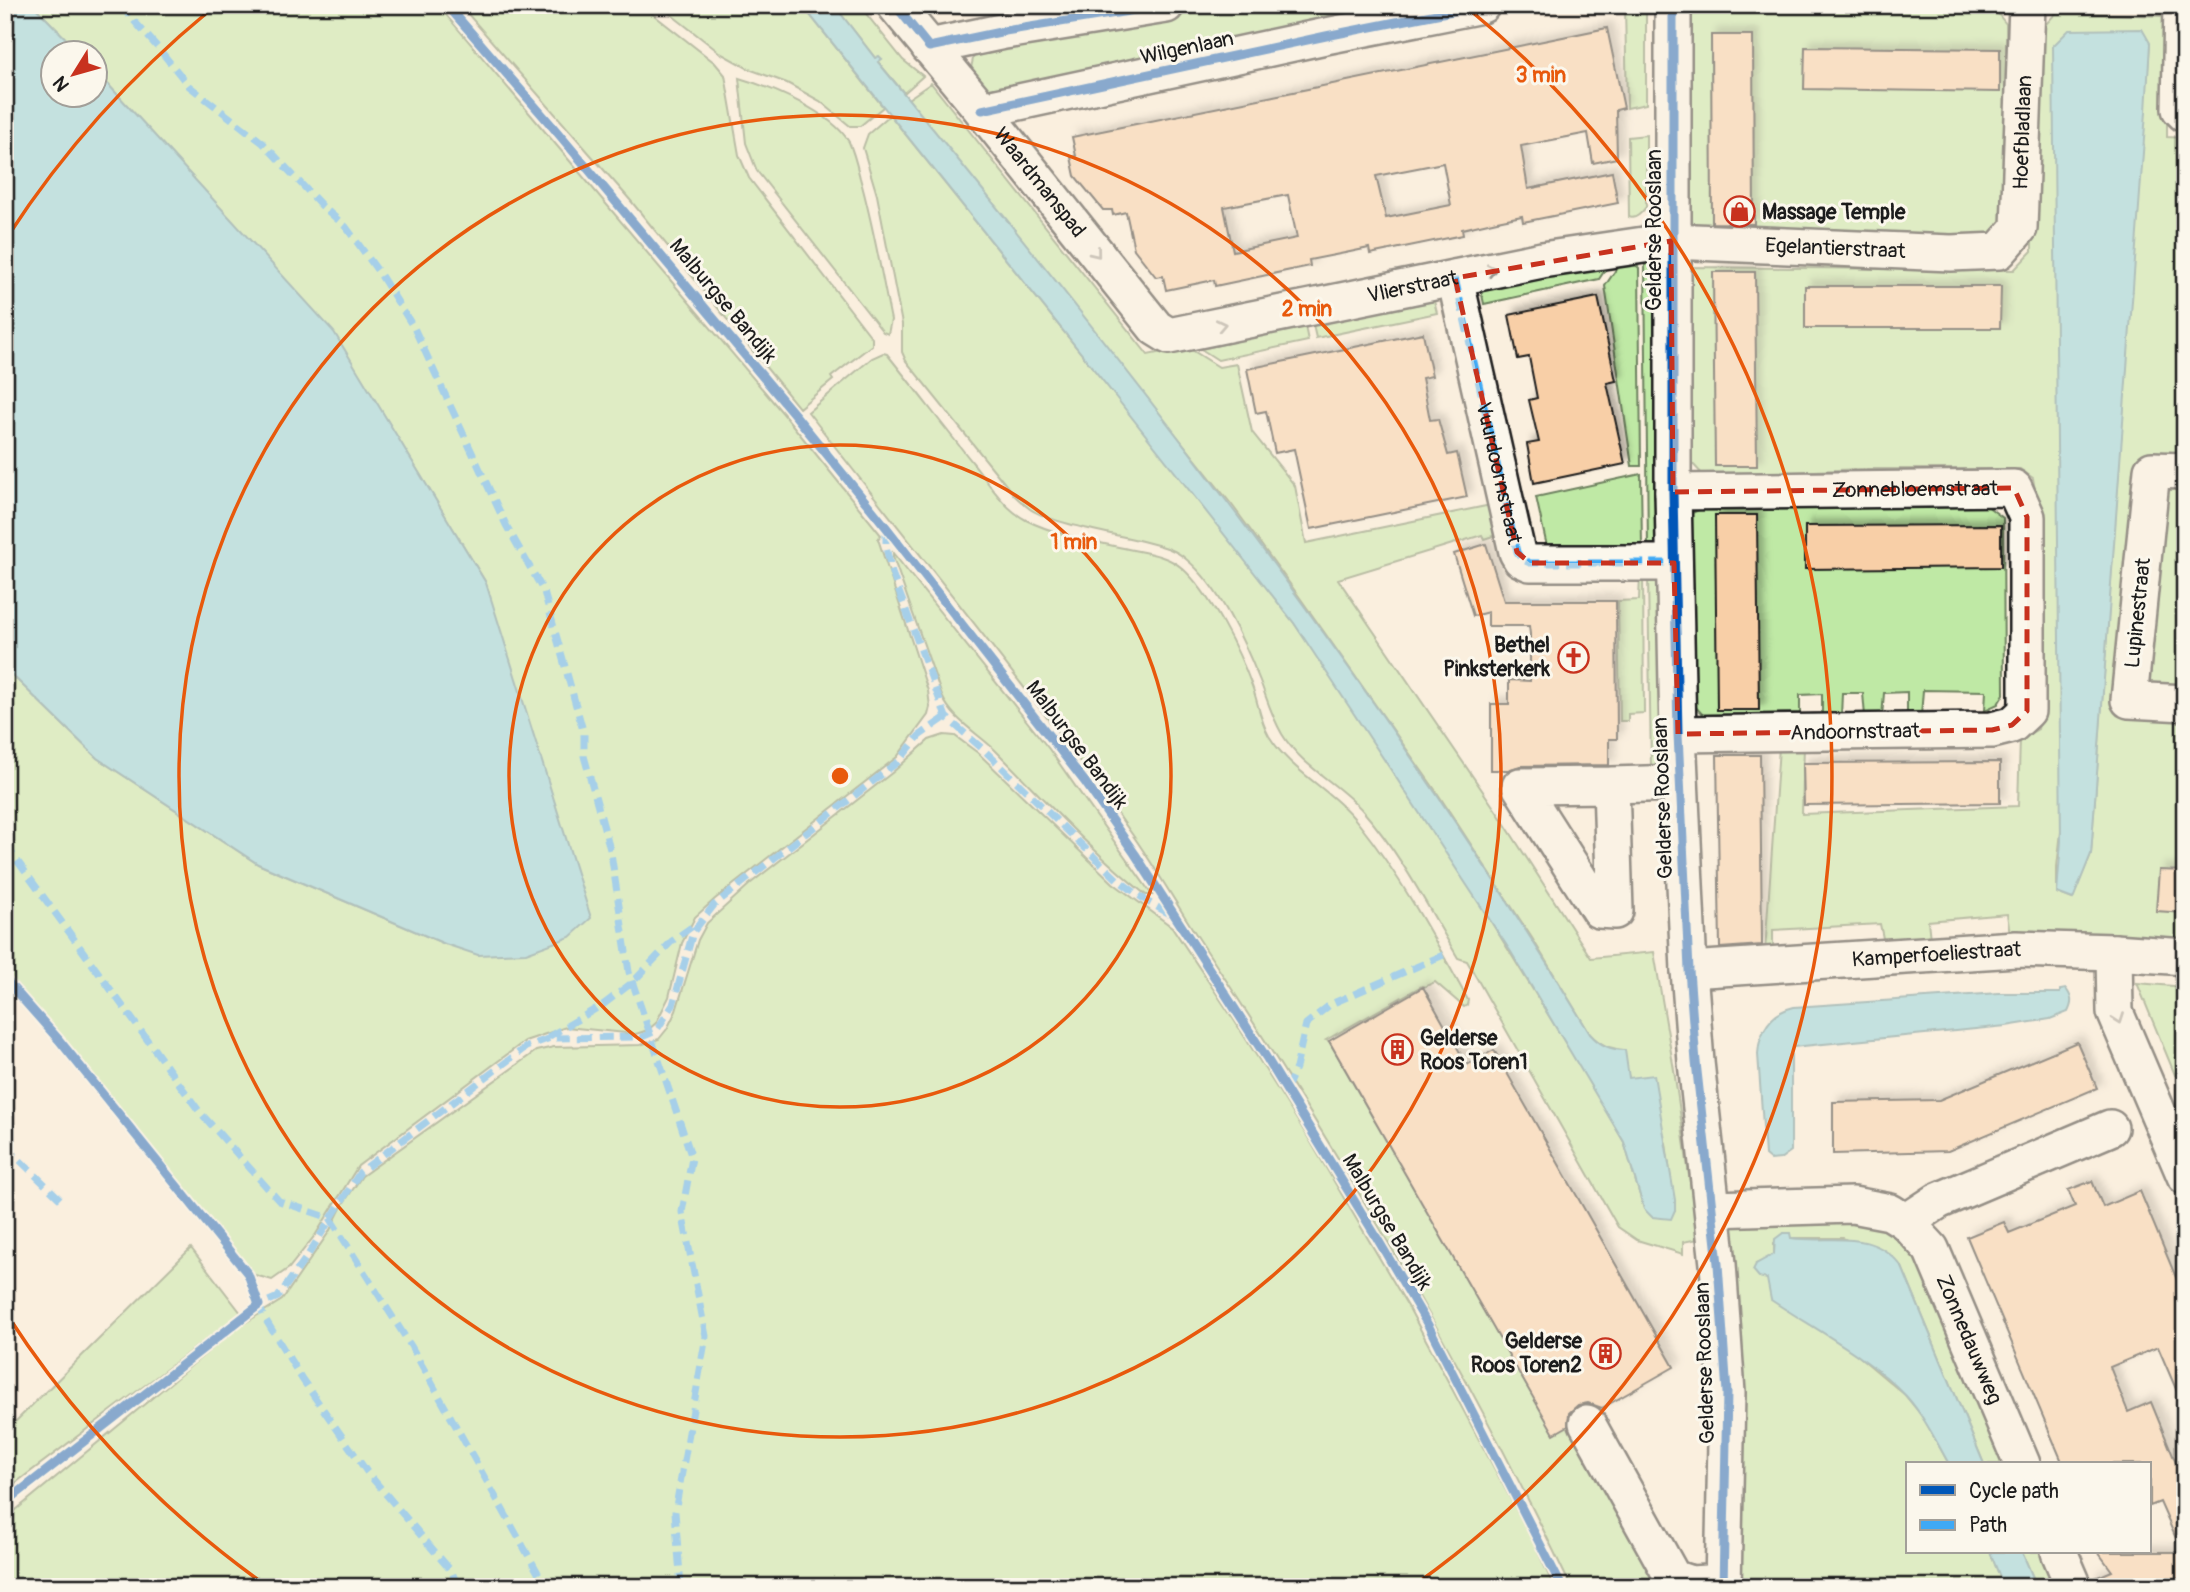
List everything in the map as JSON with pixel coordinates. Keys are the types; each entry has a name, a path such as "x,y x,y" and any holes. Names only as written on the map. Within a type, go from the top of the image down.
{"street":[{"name":"Waardmanspad","path":"895,5 1156,328"},
{"path":"929,47 1166,5"},
{"name":"Wilgenlaan","path":"982,110 1482,5"},
{"name":"Gelderse Rooslaan","path":"1674,5 1671,241 1678,734 1689,970 1696,1062 1713,1209 1727,1393 1723,1584"},
{"name":"Hoefbladlaan","path":"1999,251 2019,228 2027,5"},
{"path":"2182,5 2180,109 2185,114"},
{"name":"Egelantierstraat","path":"1671,241 1951,253 1999,251"},
{"name":"Vlierstraat","path":"1156,328 1169,336 1542,260 1671,241"},
{"name":"Vuurdoornstraat","path":"1455,278 1504,498 1521,559 1530,564 1674,563"},
{"name":"Lupinestraat","path":"2168,471 2129,700 2185,703"},
{"name":"Zonnebloemstraat","path":"1673,492 2014,488 2027,517 2027,711"},
{"name":"Andoornstraat","path":"1678,734 1992,730 2012,725 2027,711"},
{"path":"1611,785 1680,783"},
{"name":"Kamperfoeliestraat","path":"1689,970 2016,949 2185,957"},
{"path":"2114,952 2115,1012 2185,1176"},
{"path":"1906,1222 1938,1201 2110,1128"},
{"name":"Zonnedauwweg","path":"1713,1209 1853,1205 1890,1212 1906,1222 1931,1249 2021,1462"},
{"path":"1587,1423 1673,1578 1691,1584 1723,1584"},
{"path":"2060,1554 2074,1587"}],"highlighted area":[{"path":"1671,241 1673,492 2014,488 2027,517 2027,711 2012,725 1992,730 1678,734 1674,563 1530,563 1517,552 1455,278"}],"green space":[{"path":"33,5 438,5 786,417 881,535 878,539 928,691 928,715 897,757 695,917 682,943 669,997 656,1023 648,1030 636,1034 566,1027 525,1041 358,1166 316,1234 289,1268 272,1280 255,1275 250,1270 5,971 5,668 97,758 258,864 445,944 486,583 334,333 108,84 108,38 65,38"},
{"path":"460,5 641,5 715,63 725,75 739,155 749,178 872,338 872,345 831,377 833,380 799,408 631,201"},
{"path":"659,5 802,5 883,107 860,126 850,126 820,101 720,53"},
{"path":"834,5 859,5 903,60 923,76 904,93 878,62 881,59 876,59"},
{"path":"1226,5 1436,5 989,94 970,73 974,54 988,44"},
{"path":"1625,5 1645,5 1646,8 1646,104 1627,108"},
{"path":"1687,5 1991,5 2006,24 2006,222 2000,229 1988,235 1699,232 1690,228"},
{"path":"2057,12 2162,16 2167,31 2167,137 2185,138 2185,453 2159,452 2148,465 2129,708 2185,711 2185,943 2010,934 2007,914 1928,921 1930,939 1884,943 1880,924 1773,930 1773,951 1765,952 1779,747 1804,746 1802,814 2018,806 2020,739 2038,729 2044,696 2037,503 2033,478 2020,469 1859,469 1704,476 1691,462 1689,267 2014,270 2032,251 2033,38","holes":["2150,43 2091,854 2072,899 2057,893 2057,867"]},
{"path":"739,78 783,94 815,111 841,131 849,142 877,248 891,320 888,334 883,332 757,171 746,143"},
{"path":"931,83 1148,355 1187,347 1219,367 1237,364 1252,432 1295,486 1306,543 1491,505 1499,534 1484,539 1482,535 1338,579 1499,815 1591,958 1654,952 1698,1239 1683,1242 1683,1254 1637,1240 1618,1227 1467,961 1458,958 1390,845 1363,811 1300,756 1282,734 1239,632 1210,584 1181,555 1165,547 1068,524 1030,509 1014,495 906,361 902,352 902,324 877,195 863,148 868,134 890,115 1294,623 1465,879 1587,1078 1624,1142 1644,1209 1675,1210 1666,1143 1629,1079 1623,1050 1605,1045 1590,1034 1532,938 1436,791 1298,595 1232,505 908,99"},
{"path":"1646,135 1646,207 1632,218 1629,217 1628,137"},
{"path":"1631,260 1639,268 1641,466 1632,466 1605,286 1621,262"},
{"path":"1655,261 1658,549 1648,549 1645,262"},
{"path":"1609,264 1599,279 1484,304 1481,290"},
{"path":"1434,301 1437,313 1316,338 1313,325 1360,315 1377,303 1385,311"},
{"path":"1305,326 1308,341 1218,360 1201,349"},
{"path":"887,354 997,494 1018,515 1063,534 1163,557 1182,568 1193,579 1232,639 1269,736 1289,761 1349,812 1404,888 1468,1000 1467,1005 1464,1007 1435,982 1422,986 1326,1040 1374,1120 1535,1340 1669,1587 1571,1587 1487,1420 1396,1256 1300,1096 1151,862 1055,729 808,412 872,358"},
{"path":"1641,474 1642,549 1548,551 1536,497"},
{"path":"2153,481 2185,482 2185,689 2137,688"},
{"path":"1987,506 2003,518 2004,694 1998,704 1985,710 1986,691 1923,690 1921,716 1907,715 1907,692 1884,693 1882,717 1865,716 1863,693 1842,693 1841,717 1822,716 1822,694 1800,695 1800,713 1703,715 1693,704 1692,513 1701,509"},
{"path":"893,553 1049,749 1152,895 1146,895 1106,861 994,749 952,712 942,696"},
{"path":"1640,575 1643,575 1644,713 1628,714 1628,721 1620,721 1618,601 1639,600"},
{"path":"1648,575 1659,575 1661,767 1651,768"},
{"path":"944,735 955,736 978,753 1113,883 1172,927 1306,1134 1409,1308 1534,1543 1554,1587 5,1587 5,1519 237,1328 282,1300 329,1232 343,1204 362,1176 536,1051 554,1047 640,1045 659,1039 676,1011 698,940 707,923 751,883 893,772 929,740"},
{"path":"2137,983 2185,987 2185,1071 2175,1075"},
{"path":"1855,1217 1894,1232 1921,1257 2011,1462 1983,1462 1902,1267 1843,1238 1791,1238 1774,1243 1774,1254 1756,1264 1767,1279 1905,1395 1923,1417 1948,1462 1906,1462 1906,1554 1991,1554 2004,1587 1739,1587 1729,1238 1732,1225"},
{"path":"191,1248 241,1313 10,1487 10,1427"},
{"path":"2023,1554 2049,1554 2063,1587 2037,1587"}],"water":[{"path":"5,5 33,5 65,38 38,38 38,108 108,108 108,84 334,332 486,583 591,918 570,937 526,953 478,955 445,944 258,864 97,758 5,668"},
{"path":"802,5 834,5 875,58 879,56 882,59 878,62 1161,415 1341,657 1427,780 1590,1034 1606,1046 1625,1050 1629,1078 1654,1075 1675,1200 1671,1219 1652,1217 1644,1209 1624,1142 1511,952 1294,623"},
{"path":"2142,29 2150,43 2146,112 2091,854 2073,899 2057,893 2061,841 2053,46 2069,30"},
{"path":"2066,989 2071,1000 2068,1012 2050,1019 2006,1026 1793,1047 1791,1151 1780,1159 1771,1160 1765,1155 1758,1054 1764,1031 1779,1013 1794,1007 1999,993 2060,993 2060,990"},
{"path":"1783,1233 1790,1233 1791,1238 1865,1242 1878,1246 1902,1267 1983,1462 1948,1462 1918,1412 1892,1382 1859,1357 1771,1300 1767,1279 1759,1277 1753,1270 1756,1264 1774,1254 1775,1239"},
{"path":"1991,1554 2023,1554 2037,1587 2004,1587"}],"building":[{"path":"1607,28 1624,108 1616,110 1617,158 1593,163 1588,133 1521,146 1528,189 1612,172 1618,203 1523,222 1522,216 1462,229 1463,235 1370,254 1369,248 1309,260 1310,266 1215,286 1214,280 1166,290 1163,276 1156,277 1134,249 1126,212 1113,215 1112,210 1103,210 1075,176 1071,157 1076,156 1072,137","holes":["1443,163 1451,205 1386,218 1376,176","1288,195 1297,238 1233,251 1224,207"]},
{"path":"1711,35 1753,35 1754,224 1712,223"},
{"path":"1805,47 2000,49 2000,92 1804,89"},
{"path":"1713,272 1755,272 1757,466 1715,466"},
{"path":"1805,286 2001,286 2000,328 1805,328"},
{"path":"1598,297 1616,381 1607,383 1625,464 1534,483 1527,444 1539,442 1529,400 1537,398 1529,357 1518,359 1509,315"},
{"path":"1423,333 1432,376 1422,378 1430,420 1438,419 1448,455 1457,453 1467,497 1311,529 1294,449 1275,453 1266,411 1256,413 1247,369"},
{"path":"1715,515 1757,515 1759,710 1717,710"},
{"path":"2001,525 2001,567 1805,569 1805,526"},
{"name":"Bethel Pinksterkerk","path":"1486,544 1504,601 1616,601 1617,739 1609,739 1609,765 1520,766 1508,770 1491,770 1491,704 1509,704 1509,680 1530,681 1530,634 1529,626 1488,626 1488,612 1473,616 1454,554"},
{"path":"1717,755 1760,755 1762,945 1720,948"},
{"path":"2000,762 2000,803 1804,805 1803,763"},
{"path":"2159,870 2185,871 2185,913 2156,911"},
{"path":"1423,987 1467,1065 1494,1050 1674,1367 1602,1408 1588,1403 1578,1405 1569,1413 1568,1426 1554,1434 1329,1041"},
{"path":"2077,1042 2097,1088 1948,1151 1833,1154 1833,1102 1939,1100"},
{"path":"2092,1181 2103,1207 2140,1191 2185,1299 2185,1410 2158,1347 2110,1367 2128,1412 2151,1402 2185,1485 2185,1576 2159,1587 2094,1587 2093,1579 2112,1571 2099,1554 2182,1552 2160,1502 2152,1505 2152,1462 2062,1462 1967,1237 2004,1222 2009,1233 2075,1206 2068,1190"}],"marked path":[{"path":"120,5 189,86 263,143 322,206 346,227 380,274 414,328 506,525 544,592 584,734 584,756 611,853 629,972 692,1158 682,1212 706,1336 675,1512 681,1587"},
{"path":"1455,278 1517,552 1521,559 1530,563 1674,563"},
{"path":"886,529 886,547 892,573 946,717 984,750 1117,879 1148,902 1170,914"},
{"path":"458,1587 452,1572 367,1472 302,1379 259,1305 278,1297 360,1172 526,1047 550,1038 642,1037 656,1031 673,1005 693,932 714,905 899,761 919,736 946,717"},
{"path":"5,844 199,1111 279,1201 330,1218 411,1346 546,1587"},
{"path":"548,1037 604,1004 633,982 672,941 697,923"},
{"path":"1286,1090 1296,1068 1306,1024 1331,1004 1448,953"},
{"path":"5,1146 60,1199"}],"cycle path":[{"name":"Malburgse Bandijk","path":"447,5 795,415 1085,782 1135,854 1266,1057 1374,1233 1428,1325 1562,1587"},
{"path":"895,5 929,47 1005,31 1166,5"},
{"path":"982,110 1482,5"},
{"path":"1673,5 1673,492 1678,734 1689,970 1718,1264 1727,1393 1723,1587"},
{"path":"5,979 59,1040 248,1274 259,1305 5,1503"}],"place":[{"name":"Massage Temple","path":"1739,212"},
{"name":"Bethel Pinksterkerk","path":"1573,657"},
{"name":"Gelderse Roos Toren1","path":"1397,1050"},
{"name":"Gelderse Roos Toren2","path":"1605,1353"}]}
